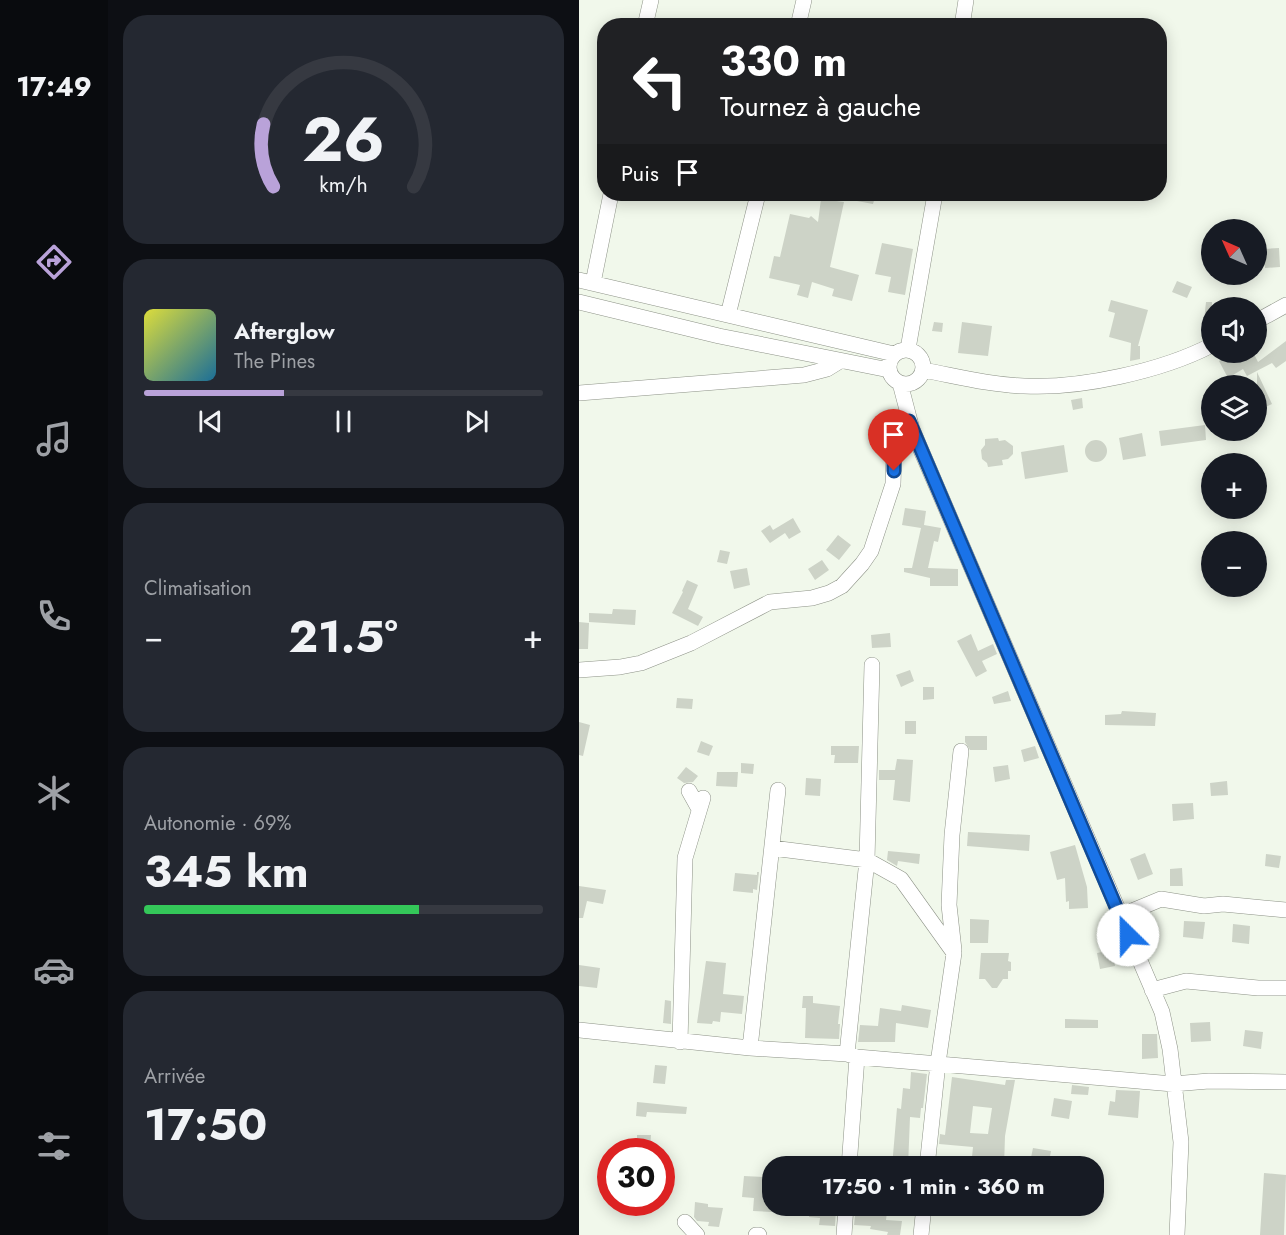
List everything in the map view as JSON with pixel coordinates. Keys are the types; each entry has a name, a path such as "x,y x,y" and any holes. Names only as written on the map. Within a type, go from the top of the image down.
{"street":[{"path":"647,18 651,0"},
{"path":"800,18 804,0"},
{"path":"963,18 966,0"},
{"path":"609,201 586,282 901,352 915,352 920,356 923,370 917,380 912,383 900,383 895,380 889,370 890,362 901,352 933,201"},
{"path":"728,315 756,201"},
{"path":"579,302 719,336 889,370"},
{"path":"1267,315 1286,305"},
{"path":"923,370 1009,385 1058,385 1093,381 1164,365 1201,350"},
{"path":"579,393 804,375 827,369 840,361"},
{"path":"900,383 909,421 1162,1012 1170,1049 1181,1142 1177,1235"},
{"path":"579,670 641,663 691,643 770,602 812,598 842,586 871,550 893,484 894,452 909,421"},
{"path":"849,1156 852,1055 867,860 872,664"},
{"path":"928,1156 938,1063 954,953 949,905 952,835 961,751"},
{"path":"750,1048 778,790"},
{"path":"679,1042 682,898 685,858 697,800"},
{"path":"772,848 867,860 900,879 954,953"},
{"path":"1120,916 1161,899 1204,906 1223,904 1286,910"},
{"path":"1152,990 1186,981 1258,988 1286,988"},
{"path":"579,1030 679,1042 1173,1084 1286,1082"},
{"path":"844,1235 845,1216"},
{"path":"921,1235 923,1216"},
{"path":"685,1222 697,1235"}],"building":[{"path":"821,201 844,202 830,267 859,275 852,301 832,296 834,289 812,282 808,298 797,295 800,285 769,278 774,256 780,257 790,214 809,218 811,216 818,222"},
{"path":"857,201 874,201 873,204"},
{"path":"882,243 913,249 905,295 888,292 891,277 875,274"},
{"path":"1279,248 1280,267 1267,268 1267,249"},
{"path":"1177,281 1192,287 1187,298 1172,292"},
{"path":"1111,300 1148,310 1138,346 1140,346 1140,359 1130,361 1131,343 1109,337 1115,313 1108,311"},
{"path":"934,322 943,323 942,332 932,331"},
{"path":"962,322 992,326 988,356 958,353"},
{"path":"1286,341 1286,361 1276,368 1272,363 1249,375 1243,369 1233,375 1226,375 1220,363 1267,363 1267,355"},
{"path":"1267,393 1272,404 1267,406"},
{"path":"1082,398 1083,408 1073,410 1071,400"},
{"path":"1201,426 1201,441 1161,446 1159,431"},
{"path":"1142,433 1146,456 1123,460 1119,438"},
{"path":"998,438 999,441 1005,440 1013,446 1013,454 1008,459 1002,460 1003,465 988,467 982,459 981,450 985,445 985,439"},
{"path":"1096,440 1104,443 1107,451 1104,459 1096,462 1088,459 1085,451 1088,443"},
{"path":"1064,445 1068,472 1025,479 1021,452"},
{"path":"905,508 926,511 924,525 941,528 938,542 934,541 928,568 958,569 958,586 930,586 930,578 904,572 904,568 912,568 921,528 902,525"},
{"path":"793,518 801,532 789,539 785,533 770,543 761,531 770,525 773,530"},
{"path":"838,535 851,545 839,560 826,550"},
{"path":"720,550 730,552 727,564 717,562"},
{"path":"822,560 829,570 815,580 808,569"},
{"path":"747,568 750,585 734,589 730,571"},
{"path":"687,580 698,585 688,609 703,617 698,626 672,613"},
{"path":"613,609 636,610 635,625 589,622 589,613 612,614"},
{"path":"579,622 589,623 588,649 579,649"},
{"path":"890,633 891,647 872,648 871,635"},
{"path":"971,634 978,651 993,644 997,654 982,661 987,671 976,677 957,641"},
{"path":"910,670 914,681 901,687 896,675"},
{"path":"923,687 934,687 934,699 923,700"},
{"path":"1008,691 1011,701 994,704 992,697"},
{"path":"677,698 693,699 692,709 676,708"},
{"path":"1122,711 1156,713 1155,726 1105,725 1105,715 1121,714"},
{"path":"905,721 916,721 916,734 905,734"},
{"path":"579,722 590,725 583,756 579,755"},
{"path":"965,736 987,736 987,750 970,750 965,742"},
{"path":"701,741 713,746 709,756 697,752"},
{"path":"831,746 859,746 858,763 834,763 835,755 831,755"},
{"path":"1035,746 1039,758 1024,762 1021,750"},
{"path":"897,759 913,760 910,802 893,800 895,780 879,780 879,770 895,770"},
{"path":"741,763 754,764 753,774 741,773"},
{"path":"1008,765 1010,779 995,782 993,767"},
{"path":"686,767 698,776 693,782 684,783 677,778"},
{"path":"717,772 738,772 737,787 716,786"},
{"path":"806,778 821,779 820,796 805,795"},
{"path":"1227,781 1228,795 1211,796 1210,783"},
{"path":"1193,803 1194,819 1173,821 1172,804"},
{"path":"968,832 1030,835 1029,851 967,846"},
{"path":"1075,845 1087,887 1088,908 1069,909 1069,901 1066,902 1065,878 1057,880 1050,852"},
{"path":"888,851 920,854 919,864 898,861 897,866 887,860"},
{"path":"1145,853 1153,874 1138,880 1130,859"},
{"path":"1266,854 1281,856 1279,868 1265,866"},
{"path":"1182,868 1183,886 1170,886 1170,869"},
{"path":"759,872 757,890 753,889 753,893 733,891 735,873 757,875"},
{"path":"579,886 606,890 603,904 587,901 583,918 579,918"},
{"path":"970,919 989,920 988,943 970,943"},
{"path":"1184,921 1205,922 1203,939 1183,937"},
{"path":"1233,924 1250,926 1249,944 1232,942"},
{"path":"1112,950 1115,966 1100,969 1097,953"},
{"path":"981,953 1009,953 1008,961 1011,962 1011,971 1008,971 1008,979 1003,979 997,988 992,988 985,979 979,979"},
{"path":"706,961 726,963 723,994 744,996 742,1014 721,1012 720,1022 697,1023"},
{"path":"579,965 600,968 597,988 579,986"},
{"path":"803,996 813,996 813,1003 840,1006 839,1039 805,1038 806,1008 802,1008"},
{"path":"665,1000 671,1001 671,1024 663,1023"},
{"path":"902,1005 931,1010 928,1028 896,1023 895,1042 858,1042 860,1025 878,1026 880,1008 901,1011"},
{"path":"1065,1019 1098,1020 1098,1028 1065,1028"},
{"path":"1210,1022 1211,1041 1191,1042 1190,1023"},
{"path":"1245,1030 1263,1032 1261,1049 1243,1046"},
{"path":"1142,1034 1157,1034 1158,1058 1142,1059"},
{"path":"655,1065 667,1066 665,1084 653,1083"},
{"path":"911,1072 927,1074 920,1118 910,1117 908,1156 893,1156 897,1108 901,1109 903,1088 910,1089"},
{"path":"952,1077 1005,1085 1006,1080 1015,1080 1005,1136 1004,1156 972,1156 973,1147 939,1144 940,1134 945,1135","holes":["973,1106 992,1108 988,1134 970,1133"]},
{"path":"1072,1085 1089,1087 1088,1095 1071,1094"},
{"path":"1116,1090 1140,1091 1138,1118 1108,1115 1110,1101 1115,1102"},
{"path":"1054,1098 1072,1101 1069,1119 1051,1116"},
{"path":"637,1102 687,1107 686,1114 647,1112 646,1117 636,1116"},
{"path":"637,1135 651,1135 651,1138 637,1138"},
{"path":"1033,1148 1051,1151 1050,1156 1031,1156"},
{"path":"1264,1173 1286,1175 1284,1235 1260,1235"},
{"path":"744,1176 762,1177 762,1211 753,1211 754,1198 742,1197"},
{"path":"695,1202 708,1204 708,1207 723,1208 719,1227 708,1226 709,1222 697,1221 694,1217"},
{"path":"836,1216 835,1226 819,1225 820,1218 809,1217"},
{"path":"855,1216 886,1216 886,1220 902,1221 900,1235 887,1235 888,1232 870,1229 871,1226 854,1225"}],"route":[{"path":"894,471 894,452 909,421 1128,935"}]}
